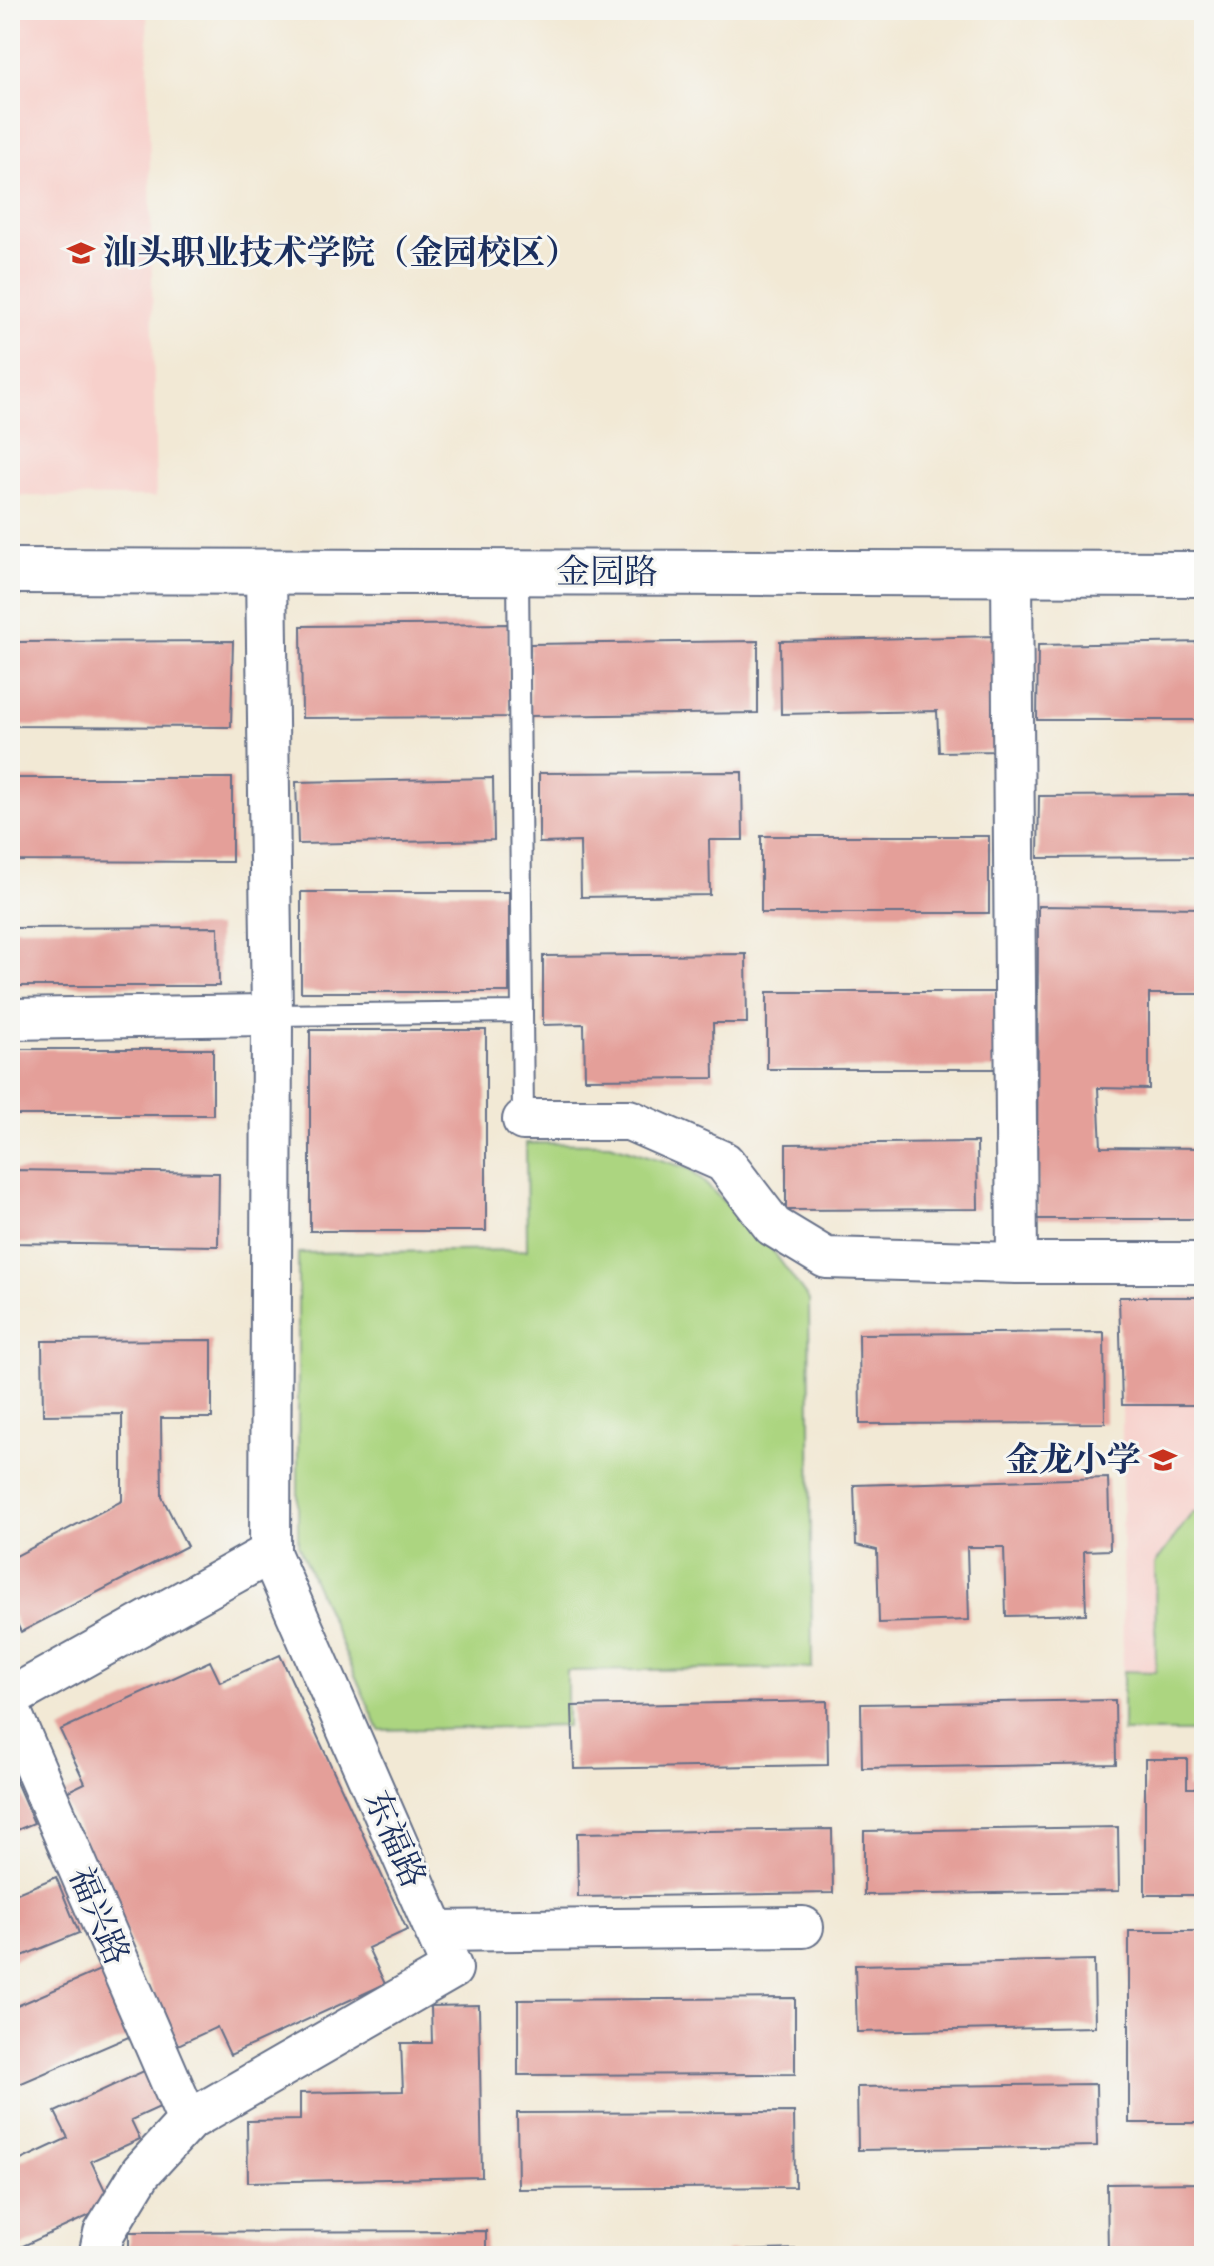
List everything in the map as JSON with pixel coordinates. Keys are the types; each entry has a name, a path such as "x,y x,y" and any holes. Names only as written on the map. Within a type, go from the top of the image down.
{"street":[{"name":"金园路","path":"10,571 1204,574"},
{"path":"10,1698 270,1553 272,1015 266,571"},
{"path":"1012,573 1017,1263"},
{"path":"10,1019 272,1015"},
{"path":"523,1120 629,1120 724,1162 773,1226 826,1258 1017,1263 1204,1263"},
{"name":"东福路","path":"99,2256 104,2233 141,2172 188,2121 452,1969 270,1553"},
{"name":"福兴路","path":"10,1710 188,2121"},
{"path":"435,1931 803,1927"}],"lane":[{"path":"518,572 523,1120"},
{"path":"272,1015 522,1012"}],"shaded area":[{"name":"汕头职业技术学院（金园校区）","path":"10,10 147,10 156,497 10,496"},
{"name":"金龙小学","path":"1119,1297 1204,1297 1204,1732 1123,1732"}],"green space":[{"path":"526,1143 610,1144 690,1169 767,1243 809,1300 812,1668 567,1671 567,1726 379,1730 298,1545 298,1253 527,1250"},
{"path":"1193,1512 1204,1512 1204,1732 1123,1732 1123,1671 1156,1672 1155,1564"}],"building":[{"path":"508,624 509,717 302,718 301,626"},
{"path":"997,636 1000,751 939,752 937,711 781,714 780,641"},
{"path":"233,641 231,727 10,726 10,642"},
{"path":"758,641 758,713 530,716 530,644"},
{"path":"1204,642 1204,720 1037,720 1038,645"},
{"path":"742,772 743,840 709,840 710,895 581,897 580,842 539,843 539,773"},
{"path":"10,778 232,778 232,862 10,861"},
{"path":"493,778 494,840 298,844 296,782"},
{"path":"1204,795 1204,857 1038,858 1039,796"},
{"path":"761,836 989,836 989,913 761,913"},
{"path":"301,892 509,892 509,992 301,992"},
{"path":"1038,906 1204,908 1204,994 1149,994 1149,1089 1098,1088 1101,1147 1204,1148 1204,1219 1037,1219"},
{"path":"218,927 219,986 10,986 10,928"},
{"path":"746,954 747,1023 713,1023 714,1078 585,1079 584,1024 543,1025 543,956"},
{"path":"767,992 995,992 995,1069 767,1069"},
{"path":"310,1030 486,1030 486,1231 310,1231"},
{"path":"10,1049 213,1049 213,1115 10,1115"},
{"path":"977,1142 978,1209 786,1210 786,1144"},
{"path":"10,1170 219,1173 218,1246 10,1243"},
{"path":"1119,1297 1204,1297 1204,1405 1122,1405"},
{"path":"1104,1332 1105,1423 860,1424 859,1334"},
{"path":"212,1340 212,1418 161,1418 162,1497 187,1546 21,1632 10,1610 10,1559 122,1501 122,1414 43,1415 42,1341"},
{"path":"1108,1478 1110,1550 1084,1551 1086,1614 1006,1616 1004,1547 967,1547 969,1620 879,1623 877,1550 856,1545 854,1485"},
{"path":"280,1655 407,1930 368,1948 385,1984 230,2055 217,2027 178,2045 62,1794 85,1783 60,1730 210,1661 220,1682"},
{"path":"1115,1700 1116,1764 862,1768 861,1704"},
{"path":"827,1701 828,1765 574,1769 572,1706"},
{"path":"1145,1759 1187,1759 1187,1788 1204,1788 1204,1895 1145,1895"},
{"path":"10,1768 34,1823 10,1833"},
{"path":"1118,1827 1119,1891 864,1895 864,1831"},
{"path":"832,1829 833,1893 578,1897 577,1833"},
{"path":"56,1877 79,1933 10,1961 10,1896"},
{"path":"1129,1931 1204,1931 1204,2123 1129,2123"},
{"path":"1094,1960 1095,2027 857,2032 855,1965"},
{"path":"109,1966 138,2033 10,2088 10,2009"},
{"path":"795,1998 795,2074 518,2075 518,2000"},
{"path":"479,2005 482,2177 248,2182 247,2121 300,2120 300,2093 403,2091 401,2043 432,2043 431,2006"},
{"path":"146,2070 162,2106 131,2120 140,2139 91,2161 112,2205 10,2252 10,2165 68,2138 55,2112"},
{"path":"1096,2084 1097,2146 858,2150 857,2087"},
{"path":"794,2112 795,2187 518,2189 517,2113"},
{"path":"1204,2183 1204,2256 1108,2256 1107,2184"},
{"path":"486,2231 486,2256 129,2256 129,2232"},
{"path":"801,2249 801,2256 726,2256 726,2251"}],"place":[{"name":"汕头职业技术学院（金园校区）","path":"81,253"},
{"name":"金龙小学","path":"1163,1460"}]}
